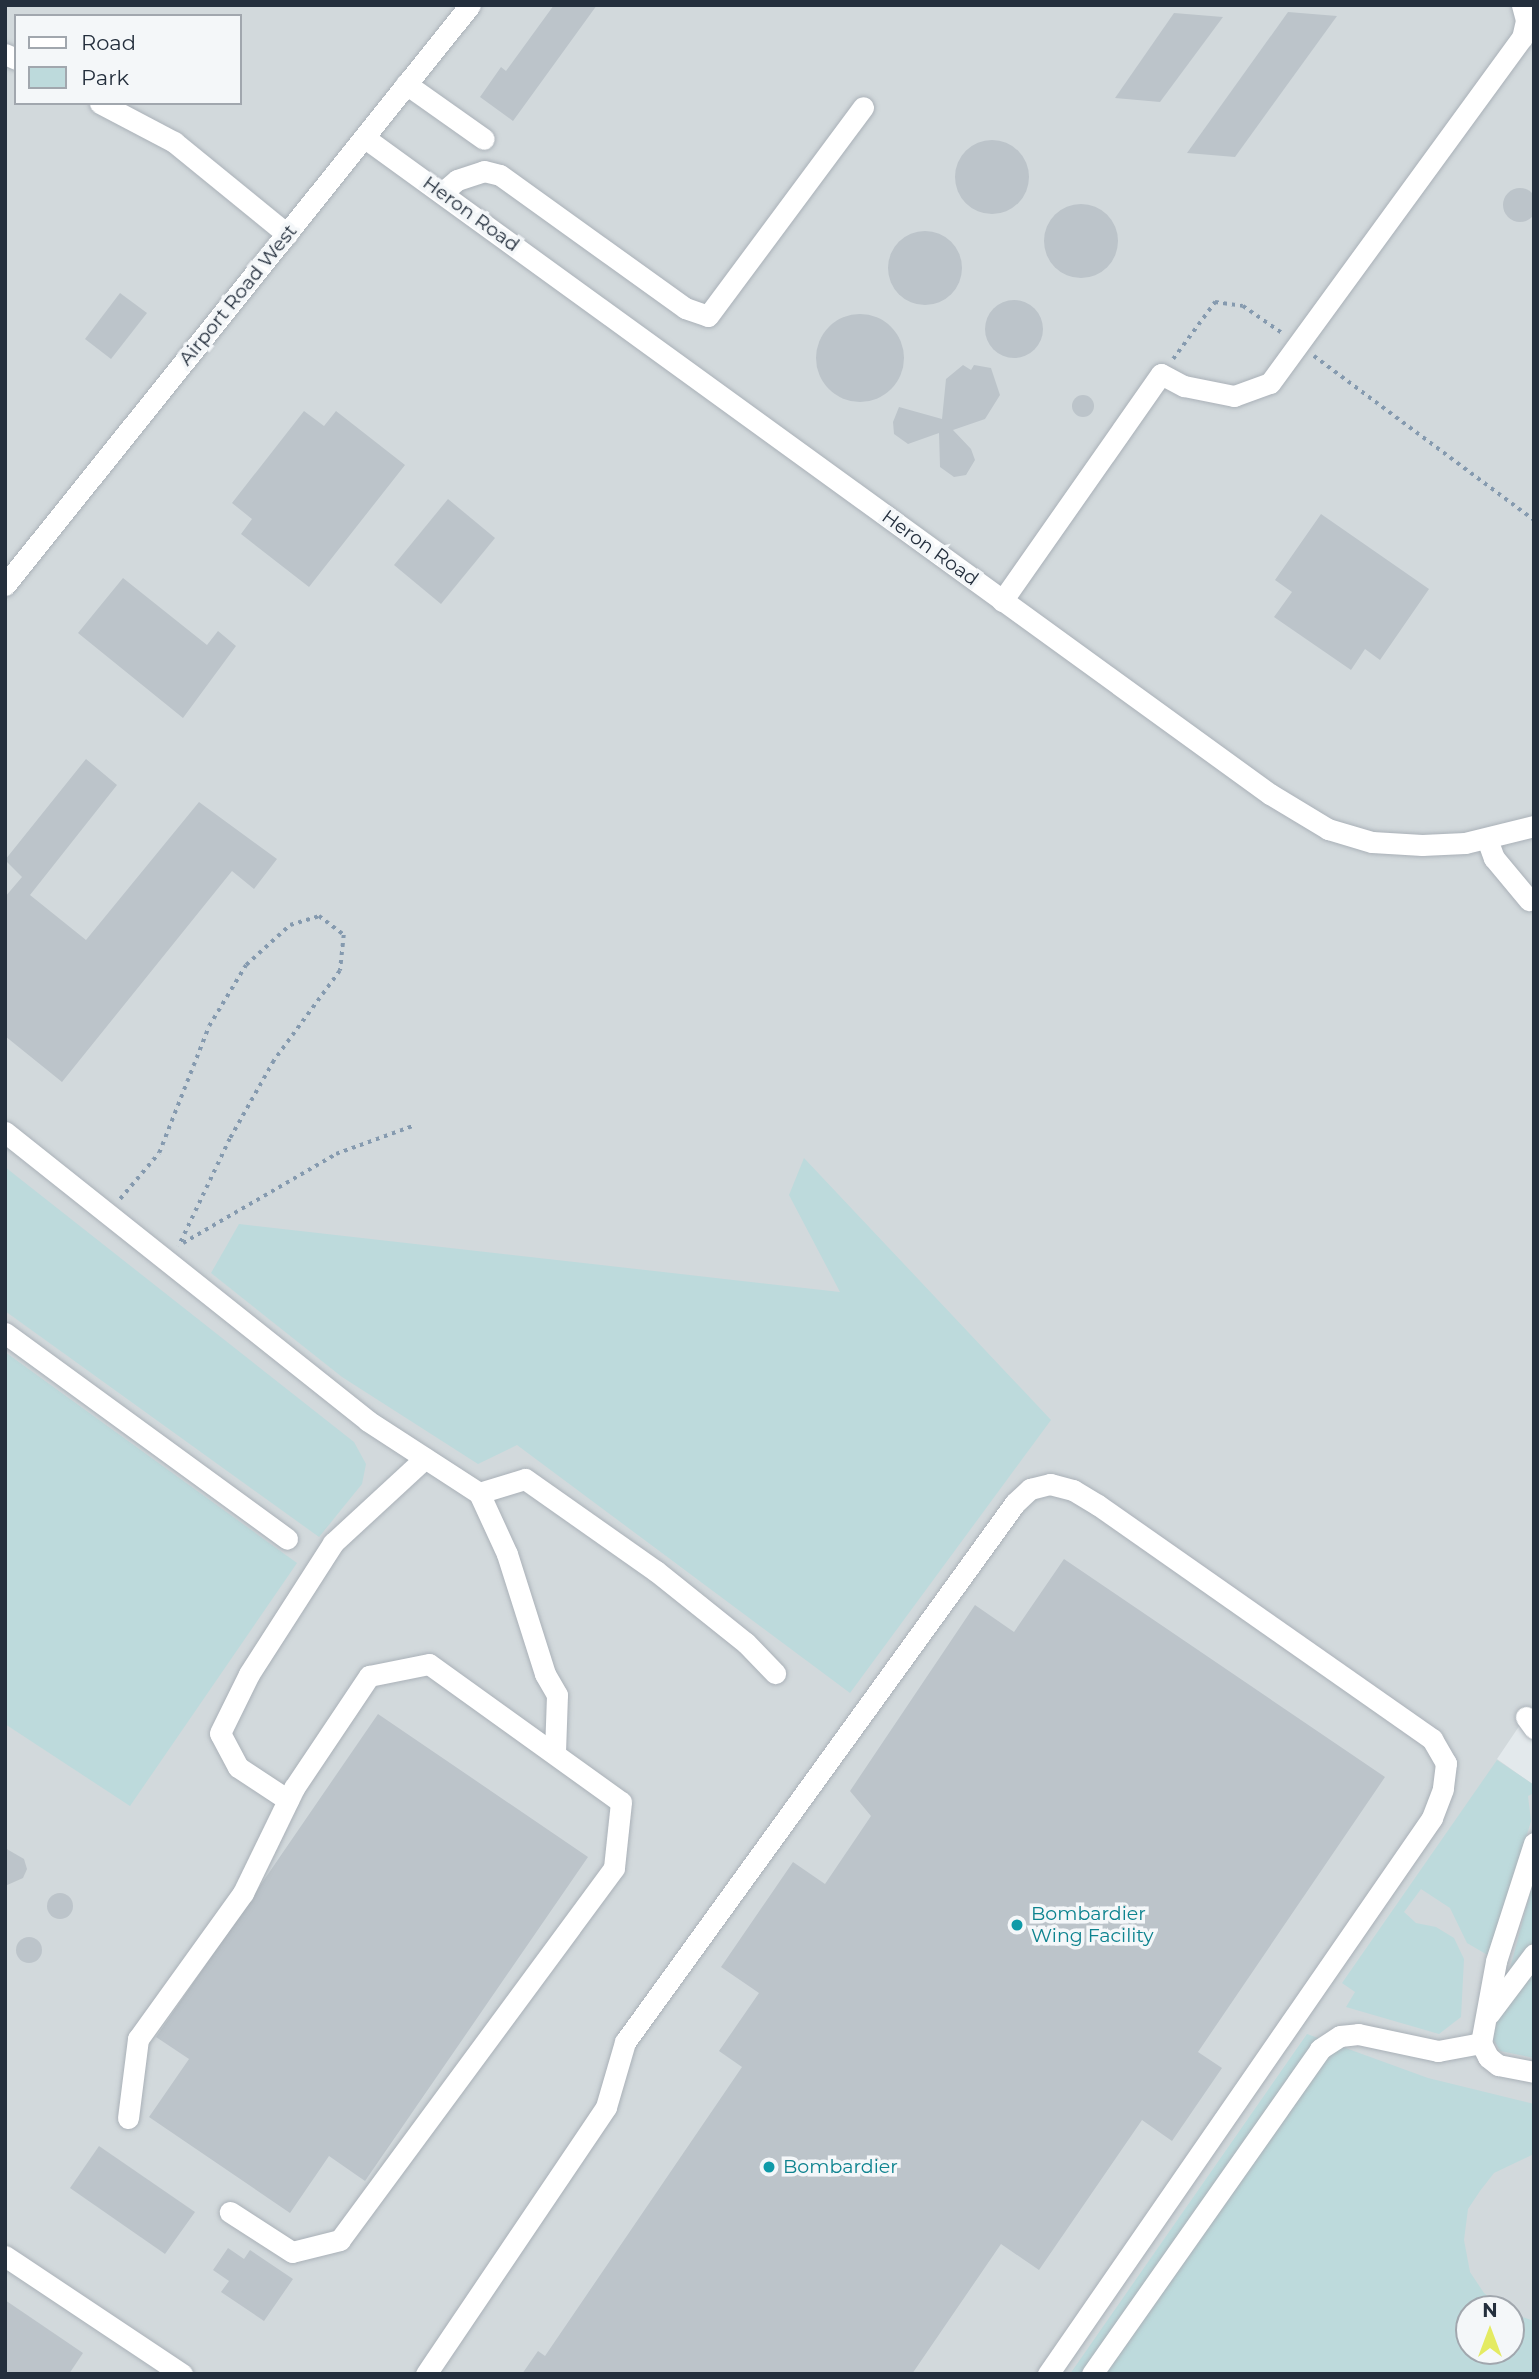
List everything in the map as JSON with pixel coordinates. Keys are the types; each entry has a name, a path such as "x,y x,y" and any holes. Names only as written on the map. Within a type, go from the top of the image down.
{"street":[{"name":"Airport Road West","path":"5,585 470,5"},
{"path":"1002,601 1161,374 1184,386 1234,396 1270,383 1522,38 1526,20 1522,5"},
{"path":"407,84 484,139"},
{"path":"104,105 174,142 287,234"},
{"path":"442,193 457,180 484,171 500,175 685,308 708,316 863,107"},
{"name":"Heron Road","path":"365,138 1270,794 1328,829 1372,842 1422,845 1487,839 1534,826"},
{"path":"1487,839 1494,858 1529,900"},
{"path":"5,1132 368,1421 479,1493 508,1555 545,1674 557,1695 555,1752"},
{"path":"5,1334 287,1539"},
{"path":"289,1800 238,1767 220,1733 249,1674 333,1543 425,1458"},
{"path":"479,1493 525,1479 656,1570 746,1643 775,1673"},
{"path":"426,2374 606,2107 625,2042 1015,1503 1030,1489 1050,1484 1073,1490 1098,1505 1433,1739 1446,1763 1443,1789 1433,1818 1048,2374"},
{"path":"128,2118 138,2039 243,1893 289,1800 369,1676 429,1664 621,1802 614,1868 341,2240 292,2252 230,2212"},
{"path":"1534,1843 1496,1961 1482,2032 1488,2057 1498,2065 1534,2072"},
{"path":"1092,2374 1320,2049 1340,2036 1358,2034 1438,2051 1482,2032 1534,1954"},
{"path":"5,2256 182,2374"}],"path":[{"path":"1161,374 1215,302 1243,306 1300,345 1534,520"},
{"path":"107,1214 159,1153 209,1027 246,965 290,925 319,916 344,935 340,971 274,1061 230,1139 181,1244 167,1261"},
{"path":"181,1244 336,1154 413,1126"}],"shaded area":[{"path":"5,5 1534,5 1534,1704 1497,1759 1534,1785 1534,2374 5,2374"}],"green space":[{"path":"804,1158 1051,1420 850,1693 517,1445 478,1464 342,1377 211,1273 239,1224 840,1292 789,1195"},
{"path":"5,1167 354,1442 366,1464 362,1484 319,1537 5,1311"},
{"path":"5,1352 297,1563 130,1806 5,1724"},
{"path":"1497,1760 1534,1785 1534,1793 1528,1796 1531,1821 1491,1957 1467,1943 1450,1908 1421,1889 1404,1912 1416,1923 1436,1927 1454,1938 1464,1959 1461,2017 1439,2034 1346,2007 1355,1992 1342,1983"},
{"path":"1534,1878 1534,1941 1508,1976"},
{"path":"1534,1965 1534,2058 1500,2051 1493,2039 1499,2013"},
{"path":"1307,2034 1428,2078 1534,2104 1534,2154 1494,2173 1468,2209 1464,2240 1470,2272 1486,2295 1455,2295 1455,2365 1525,2365 1525,2318 1534,2321 1534,2374 1070,2374"}],"building":[{"path":"554,5 597,5 513,121 480,97 501,67 506,71"},
{"path":"1288,12 1337,16 1235,157 1187,153"},
{"path":"1174,13 1223,17 1160,102 1115,98"},
{"path":"992,140 1006,143 1018,151 1026,163 1029,177 1026,191 1018,203 1006,211 992,214 978,211 966,203 958,191 955,177 958,163 966,151 978,143"},
{"path":"1520,188 1532,193 1537,205 1532,217 1520,222 1508,217 1503,205 1508,193"},
{"path":"1081,204 1095,207 1107,215 1115,227 1118,241 1115,255 1107,267 1095,275 1081,278 1067,275 1055,267 1047,255 1044,241 1047,227 1055,215 1067,207"},
{"path":"925,231 939,234 951,242 959,254 962,268 959,282 951,294 939,302 925,305 911,302 899,294 891,282 888,268 891,254 899,242 911,234"},
{"path":"120,293 147,313 111,359 85,339"},
{"path":"1014,300 1025,302 1038,313 1043,329 1041,340 1030,353 1014,358 1003,356 990,345 985,329 987,318 998,305"},
{"path":"851,314 869,314 885,321 897,333 904,349 904,367 897,383 885,395 869,402 851,402 835,395 823,383 816,367 816,349 823,333 835,321"},
{"path":"963,365 971,370 974,365 991,368 1000,395 985,419 953,430 971,449 975,460 966,475 954,477 940,467 939,433 908,444 894,434 893,422 899,407 942,419 946,379"},
{"path":"1083,395 1091,398 1094,406 1091,414 1083,417 1075,414 1072,406 1075,398"},
{"path":"304,411 324,426 336,411 405,465 309,587 241,534 252,519 232,503"},
{"path":"448,499 495,538 441,604 394,565"},
{"path":"1321,514 1429,589 1380,660 1365,649 1351,670 1274,617 1292,592 1275,580"},
{"path":"123,578 207,645 218,631 236,646 183,718 78,633"},
{"path":"86,759 117,785 30,895 86,940 199,802 277,859 254,889 232,871 62,1082 5,1036 5,897 22,877 5,860"},
{"name":"Bombardier Wing Facility","path":"1064,1559 1385,1777 1198,2052 1222,2068 1172,2141 1142,2120 1039,2270 1001,2244 912,2374 522,2374 538,2351 545,2356 742,2067 719,2051 759,1993 721,1967 793,1862 825,1884 871,1816 850,1791 975,1605 1014,1632"},
{"path":"378,1714 588,1857 365,2181 329,2156 290,2213 149,2117 189,2059 156,2037"},
{"path":"5,1848 24,1859 27,1869 23,1878 5,1886"},
{"path":"60,1893 69,1897 73,1906 69,1915 60,1919 51,1915 47,1906 51,1897"},
{"path":"29,1937 38,1941 42,1950 38,1959 29,1963 20,1959 16,1950 20,1941"},
{"path":"99,2146 195,2212 165,2254 70,2188"},
{"path":"228,2248 244,2259 250,2250 293,2279 264,2321 221,2292 229,2281 213,2270"},
{"path":"5,2300 83,2353 69,2374 5,2374"}],"place":[{"name":"Bombardier Wing Facility","path":"1017,1925"},
{"name":"Bombardier","path":"769,2167"}]}
